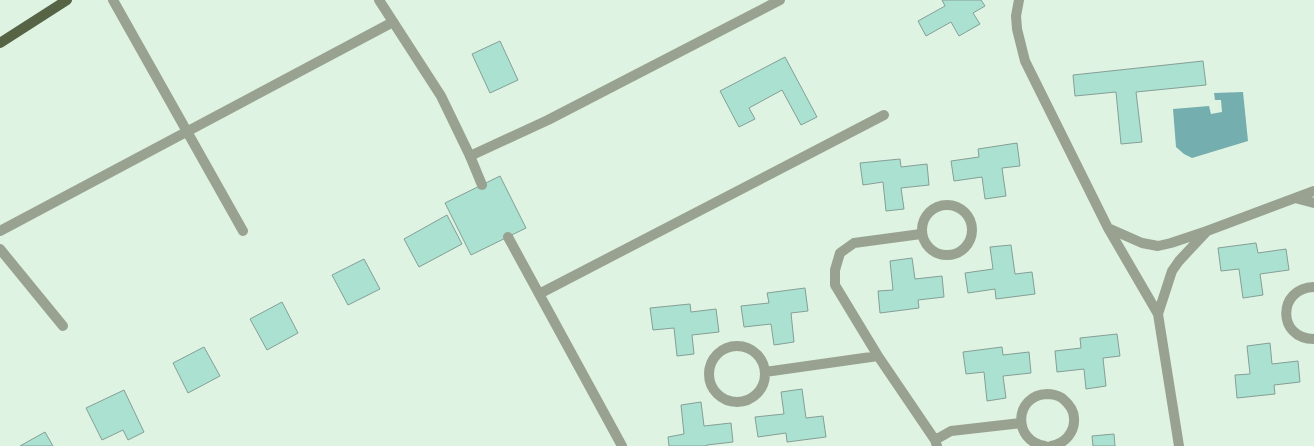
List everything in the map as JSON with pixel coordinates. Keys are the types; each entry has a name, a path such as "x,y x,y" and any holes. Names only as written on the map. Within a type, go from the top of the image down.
{"main road":[{"path":"0,43 68,0"}],"street":[{"path":"113,0 243,231"},
{"path":"379,0 441,96 470,156 482,185"},
{"path":"470,156 548,120 780,0"},
{"path":"1019,0 1016,16 1017,29 1025,61 1108,228 1158,314 1179,446"},
{"path":"0,231 394,22"},
{"path":"538,294 884,115"},
{"path":"1108,228 1142,243 1158,246 1171,244 1314,191"},
{"path":"1295,198 1314,203"},
{"path":"946,205 961,209 967,215 972,230 971,238 961,251 944,256 929,248 924,242 921,234 921,225 930,211 938,206 946,205"},
{"path":"1158,314 1172,271 1179,261 1207,231"},
{"path":"921,234 854,243 840,253 835,270 835,285 878,356 936,443 951,431 1022,423"},
{"path":"508,237 622,446"},
{"path":"0,249 63,326"},
{"path":"1314,287 1306,287 1292,295 1286,310 1286,318 1289,326 1294,332 1300,337 1314,339"},
{"path":"733,347 742,347 751,350 758,355 763,363 765,372 765,381 761,389 755,396 743,402 729,401 720,397 710,382 709,372 711,363 717,355 724,350 733,347"},
{"path":"765,372 878,356"},
{"path":"1045,446 1039,445 1032,441 1026,435 1022,427 1023,410 1027,403 1034,397 1042,394 1060,396 1072,409 1074,417 1074,426 1070,434 1064,441 1051,446"}],"water":[{"path":"1243,92 1248,141 1192,158 1184,154 1176,147 1173,109 1209,106 1211,114 1222,112 1221,100 1215,100 1214,93"}],"building":[{"path":"942,0 981,0 985,6 973,13 980,24 959,36 951,22 926,36 918,21 945,6"},
{"path":"500,41 518,80 490,93 472,54"},
{"path":"785,57 817,117 801,125 782,90 749,108 755,119 739,127 720,91"},
{"path":"1203,61 1206,85 1136,92 1142,142 1121,144 1116,92 1075,96 1073,75"},
{"path":"1017,143 1020,166 1002,168 1006,196 985,199 982,177 954,181 951,161 979,157 978,149"},
{"path":"900,159 901,167 927,164 929,185 901,188 904,209 886,211 883,182 863,185 860,163"},
{"path":"500,176 526,228 471,255 445,203"},
{"path":"447,215 462,244 419,267 404,239"},
{"path":"1256,243 1258,253 1286,249 1289,270 1260,274 1263,295 1243,298 1239,269 1221,271 1218,248"},
{"path":"1011,245 1015,274 1032,272 1035,294 996,299 995,289 968,293 965,273 993,269 990,247"},
{"path":"912,258 915,279 942,276 944,297 918,300 919,308 880,313 878,291 893,290 890,261"},
{"path":"364,259 380,289 348,305 332,275"},
{"path":"805,288 808,311 791,313 794,342 774,345 771,324 744,327 741,306 769,303 767,293"},
{"path":"282,302 298,333 267,350 250,319"},
{"path":"690,304 691,312 716,309 719,332 692,335 694,354 677,356 674,328 653,330 650,308"},
{"path":"1117,334 1120,356 1103,358 1106,386 1086,389 1084,369 1057,372 1055,351 1081,348 1080,338"},
{"path":"1270,343 1272,364 1298,361 1300,382 1274,385 1275,394 1237,398 1235,375 1250,374 1247,346"},
{"path":"204,347 220,376 188,393 173,363"},
{"path":"1002,347 1003,355 1029,352 1031,373 1003,376 1006,398 987,401 984,372 966,374 963,352"},
{"path":"802,389 806,418 823,416 826,437 787,442 786,433 758,437 755,417 784,414 781,392"},
{"path":"124,390 144,432 128,440 123,430 102,440 86,408"},
{"path":"701,402 704,426 731,423 733,442 707,446 669,446 668,437 684,434 681,405"},
{"path":"45,432 53,446 20,446"},
{"path":"1114,434 1115,446 1093,446 1092,436"}]}
